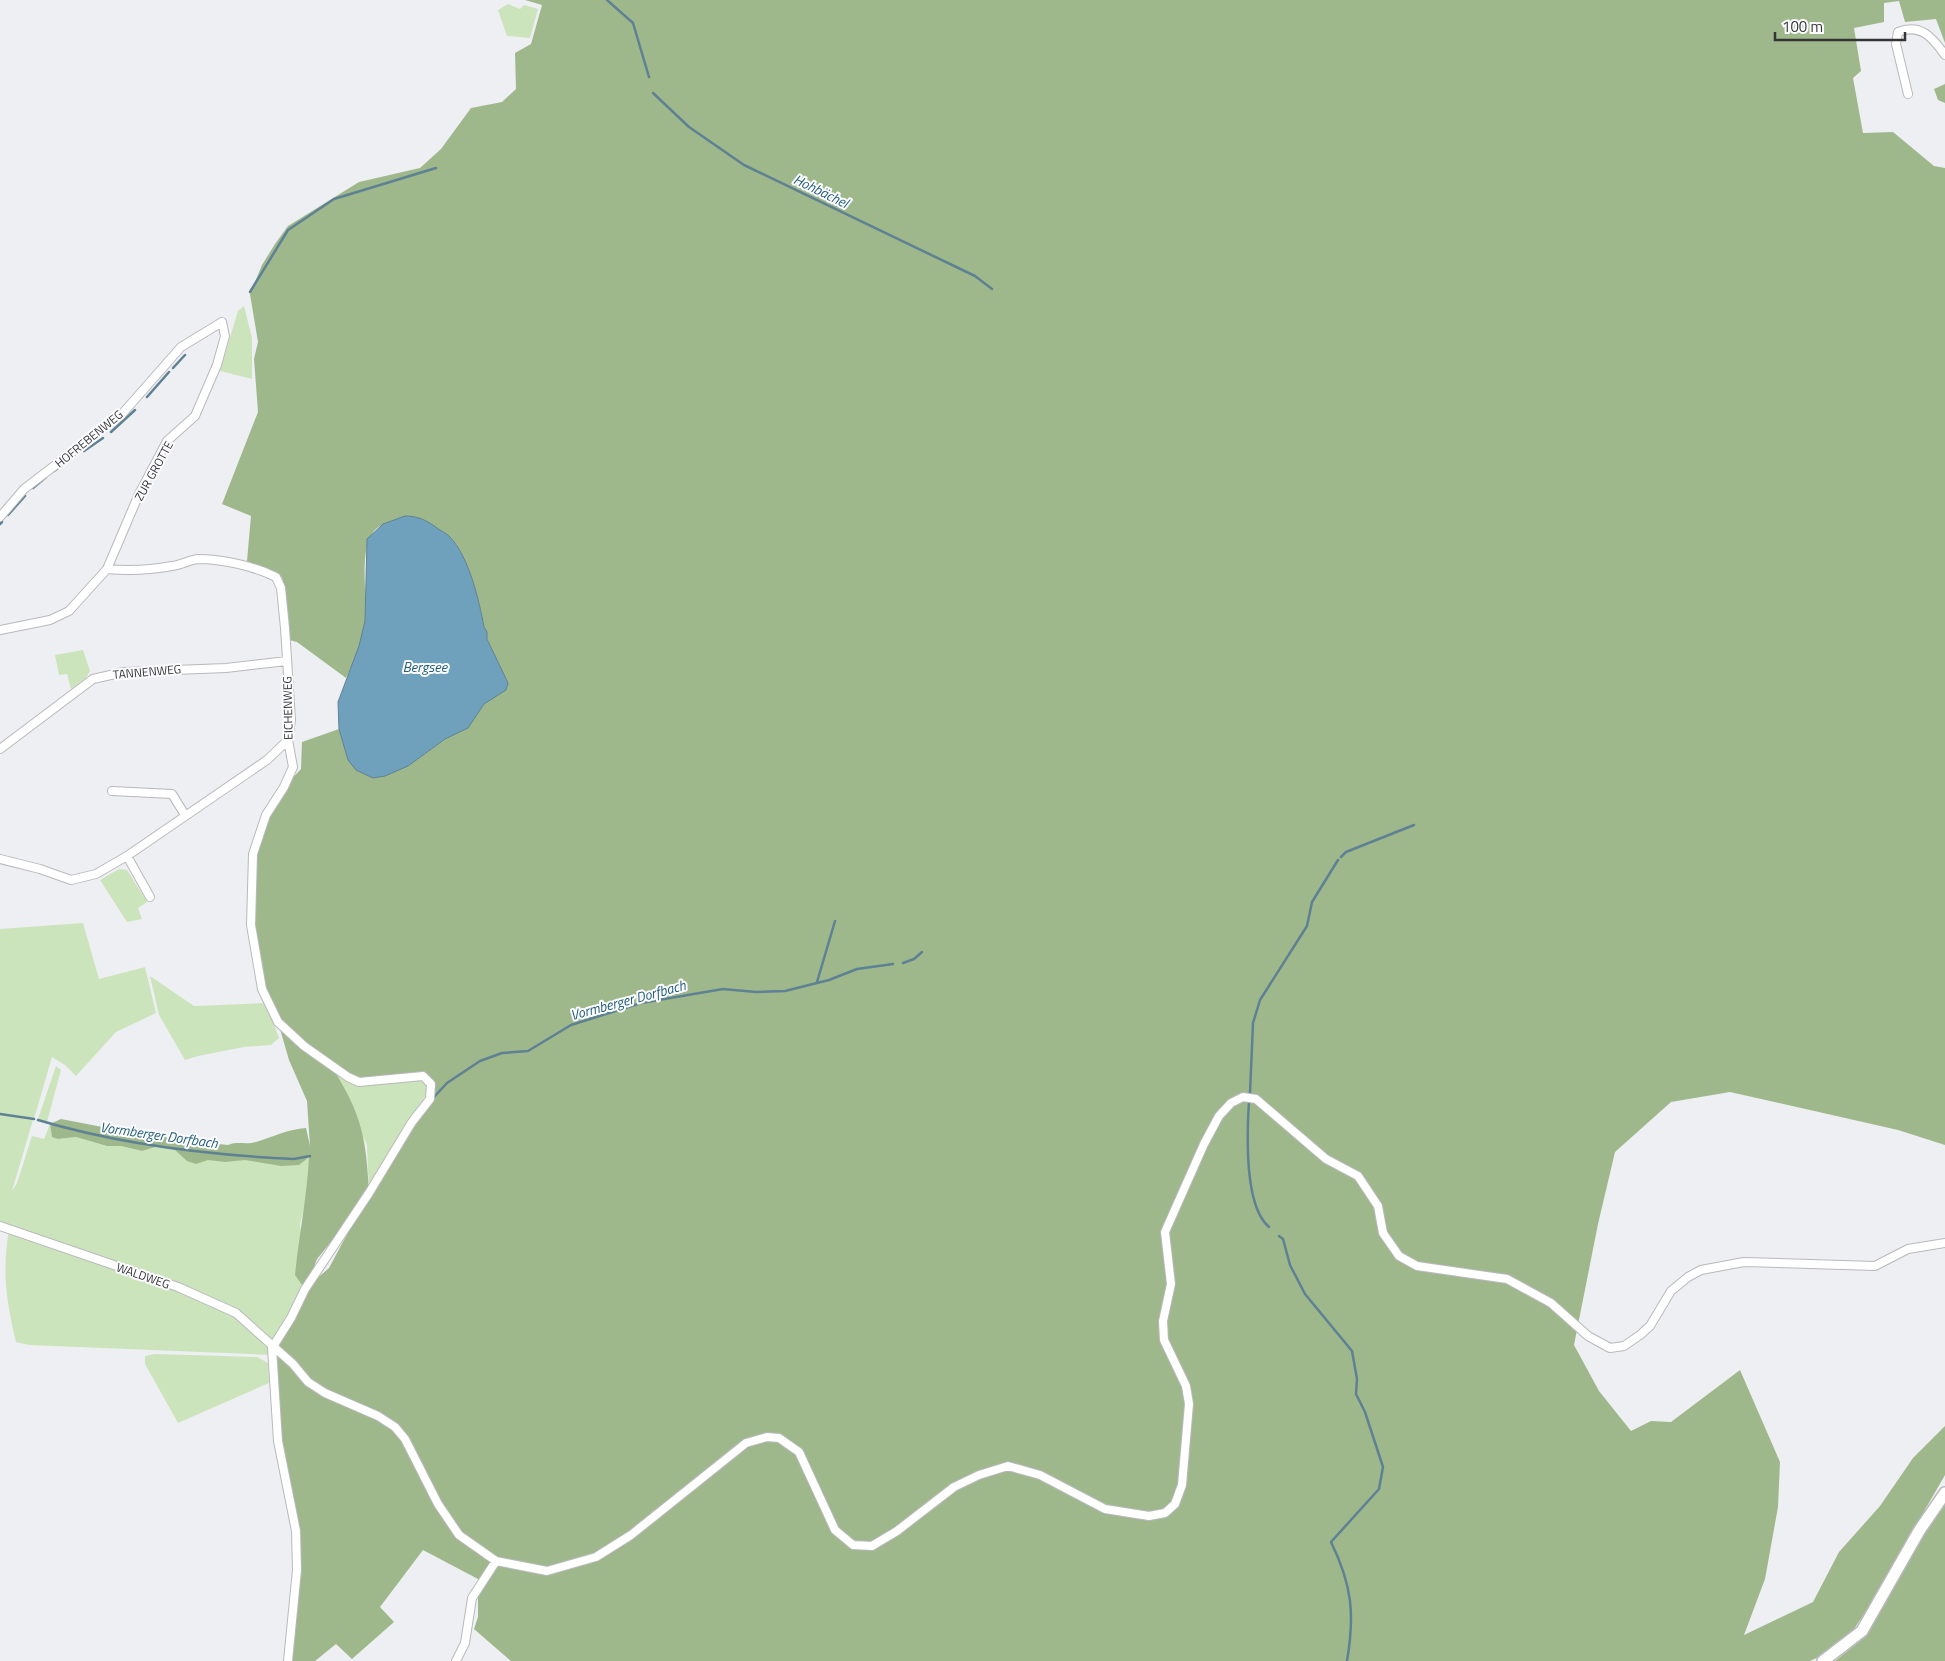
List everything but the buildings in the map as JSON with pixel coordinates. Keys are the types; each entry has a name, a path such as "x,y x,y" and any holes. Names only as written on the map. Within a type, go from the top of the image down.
{"main road":[{"path":"1823,1661 1862,1631 1919,1531 1945,1493"}],"street":[{"path":"1908,94 1896,44 1898,32 1909,29 1931,35 1945,55"},
{"name":"HOFREBENWEG","path":"0,516 24,489 122,414 181,347 222,322"},
{"name":"ZUR GROTTE","path":"107,569 139,494 167,441 195,416 217,366 226,336 222,322"},
{"name":"EICHENWEG","path":"107,569 139,571 174,566 196,559 263,570 276,577 281,588 291,720 288,740 293,767 284,787 266,815 253,854 251,925 262,989 278,1022 304,1046 348,1077 359,1082 423,1076 431,1084 428,1101 412,1122 369,1194 305,1289 291,1318 272,1348"},
{"path":"0,630 50,620 69,611 107,569"},
{"name":"TANNENWEG","path":"0,749 93,680 124,672 226,668 286,662"},
{"path":"0,859 40,869 71,880 96,874 127,856 267,760 288,740"},
{"path":"112,791 172,794 185,815"},
{"path":"127,856 150,897"},
{"path":"456,1661 465,1643 472,1598 496,1561 547,1571 596,1557 631,1535 746,1443 768,1437 779,1438 799,1452 835,1530 853,1545 872,1546 897,1531 954,1487 979,1475 1008,1466 1040,1475 1104,1509 1149,1516 1165,1514 1174,1504 1182,1485 1189,1404 1186,1386 1164,1340 1163,1321 1171,1284 1165,1232 1204,1144 1219,1116 1231,1103 1243,1097 1256,1099 1326,1159 1358,1176 1378,1206 1382,1233 1399,1256 1417,1266 1507,1279 1551,1303 1588,1336 1610,1348 1624,1346 1640,1335 1650,1326 1671,1291 1688,1277 1701,1270 1744,1262 1875,1266 1908,1249 1945,1243"},
{"name":"WALDWEG","path":"0,1226 178,1287 236,1313 272,1348 293,1364 308,1382 325,1393 378,1416 395,1427 405,1439 438,1504 459,1535 496,1561"},
{"path":"272,1348 278,1441 296,1531 297,1570 288,1661"}],"green space":[{"path":"525,0 1945,0 1945,43 1936,19 1905,22 1899,1 1884,3 1884,22 1854,28 1861,71 1853,78 1863,133 1893,132 1934,166 1945,168 1945,1145 1898,1130 1730,1092 1671,1102 1615,1152 1598,1224 1574,1345 1599,1391 1631,1431 1651,1421 1671,1422 1740,1370 1780,1462 1778,1507 1765,1579 1744,1635 1813,1602 1839,1552 1880,1506 1913,1458 1945,1426 1945,1475 1870,1605 1854,1629 1827,1653 1810,1661 511,1661 474,1629 478,1617 478,1579 423,1550 380,1607 394,1622 352,1659 336,1644 315,1661 288,1661 296,1531 278,1441 272,1355 305,1289 295,1275 307,1187 309,1157 299,1165 281,1166 245,1160 225,1162 208,1160 196,1164 187,1161 175,1150 158,1146 142,1151 121,1146 107,1146 76,1137 58,1139 52,1137 50,1124 61,1119 144,1135 157,1131 169,1139 228,1145 253,1143 306,1128 310,1146 307,1101 289,1060 278,1022 264,989 251,925 253,854 266,815 284,787 301,769 302,742 339,729 348,760 408,766 445,739 467,728 484,704 506,689 508,683 487,639 487,632 484,627 476,592 462,554 449,536 426,521 411,517 400,518 383,524 374,531 369,539 365,561 365,621 358,650 346,678 297,642 289,640 282,577 247,561 251,516 222,504 258,412 254,359 258,342 250,294 262,265 288,226 359,182 420,168 441,149 471,108 502,102 516,89 515,53 531,44 542,5","holes":["332,1067 359,1082 423,1076 431,1084 430,1099 369,1192 361,1127 350,1099","367,1197 329,1268 306,1288 317,1259"]},
{"path":"508,4 520,9 524,5 538,9 530,38 507,36 498,10"},
{"path":"1945,84 1945,103 1938,100 1934,89"},
{"path":"244,306 252,338 252,379 220,371 238,311"},
{"path":"83,650 90,671 86,678 71,689 67,674 59,675 55,655"},
{"path":"119,869 127,870 147,902 138,908 142,919 127,922 100,880"},
{"path":"83,923 99,979 145,967 156,1013 116,1032 76,1076 65,1065 52,1057 34,1119 0,1114 0,929"},
{"path":"150,976 194,1006 266,1003 279,1038 271,1045 244,1047 185,1060 159,1015"},
{"path":"56,1066 61,1070 47,1122 38,1119"},
{"path":"331,1066 423,1076 431,1084 430,1099 369,1193 367,1145"},
{"path":"0,1115 33,1120 12,1191 17,1183 32,1136 44,1139 50,1124 52,1136 58,1139 76,1137 107,1146 121,1146 142,1151 154,1145 175,1150 310,1156 308,1193 300,1224 305,1289 272,1355 29,1345 16,1342 6,1286 9,1229 0,1226"},
{"path":"155,1354 257,1357 268,1363 269,1383 178,1423 145,1364 145,1356"},
{"path":"1945,1502 1945,1661 1835,1661 1865,1637 1924,1533"}],"water":[{"name":"Bergsee","path":"405,516 418,518 429,523 448,536 457,546 472,579 484,627 487,632 487,639 508,683 506,690 484,704 468,728 445,739 408,766 385,776 373,778 356,770 348,760 339,729 338,702 359,646 365,621 367,539 383,524"}],"waterway":[{"name":"Hohbächel","path":"607,0 633,23 649,77"},
{"name":"Hohbächel","path":"653,93 689,127 744,165 975,276 992,289"},
{"path":"250,292 288,230 334,199 436,168"},
{"path":"173,368 185,355"},
{"path":"147,397 169,372"},
{"path":"111,432 135,410"},
{"path":"84,451 103,438"},
{"path":"54,471 72,458"},
{"path":"33,488 46,477"},
{"path":"8,515 25,496"},
{"path":"1341,857 1346,852 1414,825"},
{"path":"1250,1093 1253,1023 1260,1000 1307,926 1312,902 1338,860"},
{"name":"Vormberger Dorfbach","path":"817,982 835,921"},
{"name":"Vormberger Dorfbach","path":"903,963 914,959 922,952"},
{"name":"Vormberger Dorfbach","path":"434,1097 447,1083 480,1061 502,1053 528,1051 571,1025 641,1003 723,989 756,992 785,991 829,980 857,969 893,964"},
{"path":"1249,1101 1248,1149 1251,1186 1261,1217 1269,1227"},
{"name":"Vormberger Dorfbach","path":"0,1114 34,1119"},
{"name":"Vormberger Dorfbach","path":"38,1120 101,1136 165,1147 229,1155 294,1159 310,1156"},
{"path":"1279,1236 1283,1239 1290,1265 1305,1294 1352,1351 1357,1379 1356,1394 1365,1412 1383,1467 1379,1489 1331,1542 1343,1572 1350,1600 1351,1629 1347,1661"}]}
